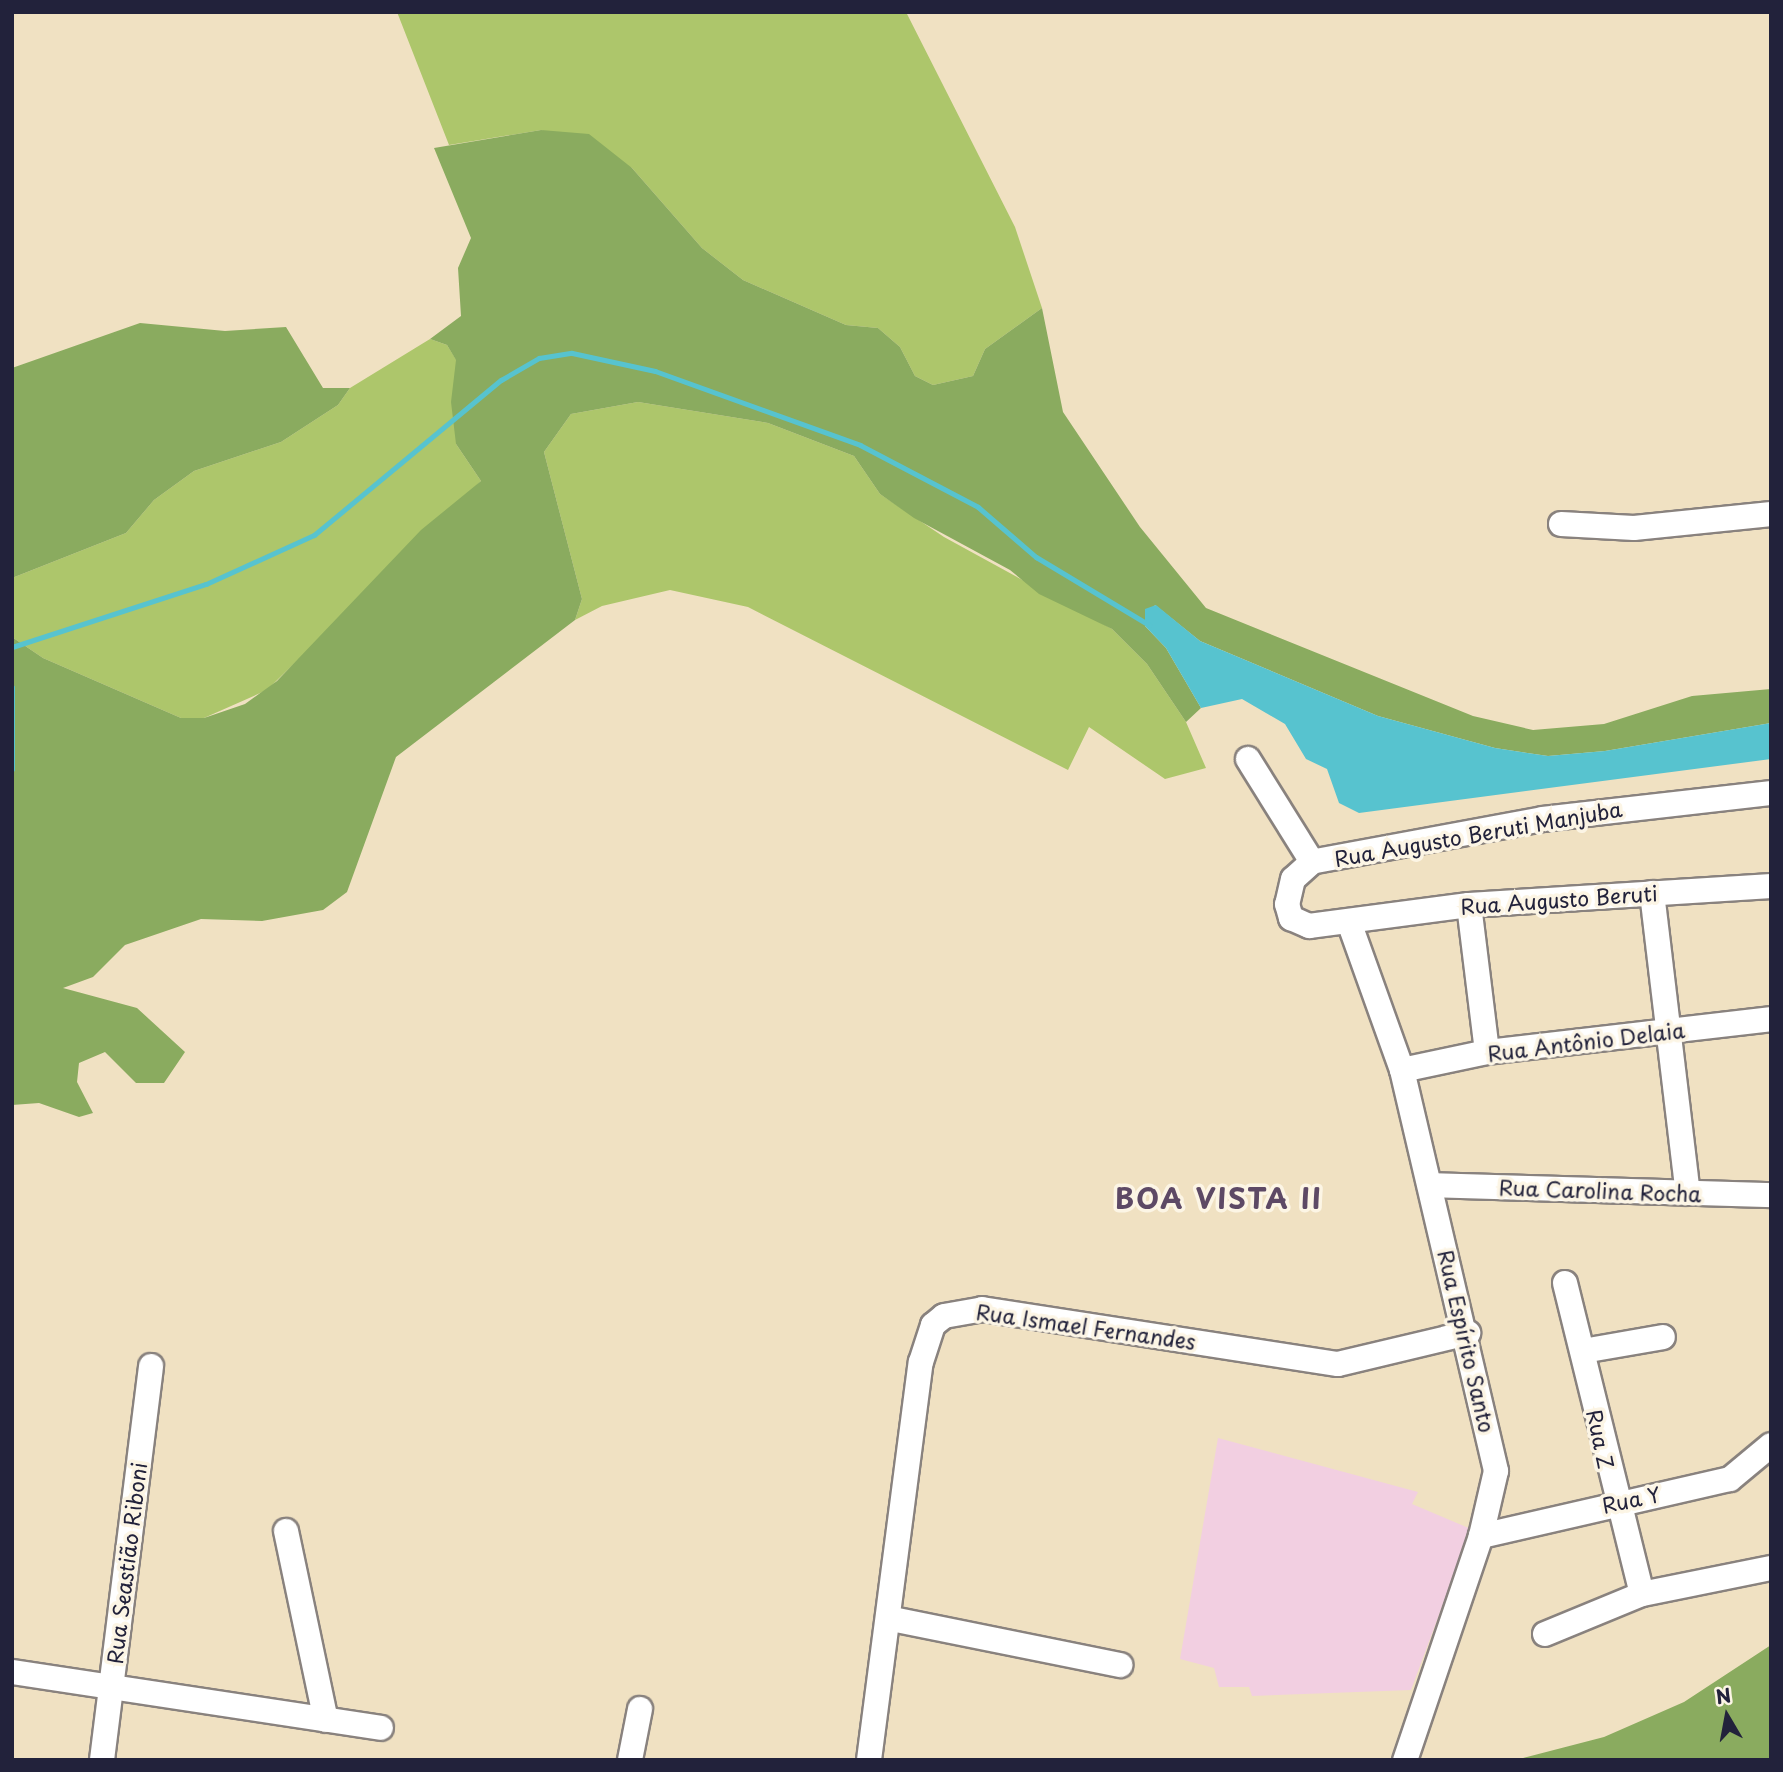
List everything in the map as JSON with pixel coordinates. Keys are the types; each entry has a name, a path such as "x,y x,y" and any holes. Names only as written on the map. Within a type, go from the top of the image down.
{"street":[{"path":"1562,524 1634,528 1771,514"},
{"path":"1248,759 1312,862"},
{"name":"Rua Augusto Beruti Manjuba","path":"1349,922 1309,926 1291,918 1287,893 1312,862 1543,819 1771,793"},
{"name":"Rua Augusto Beruti","path":"1349,922 1469,905 1771,886"},
{"path":"1652,893 1688,1192"},
{"path":"1469,905 1487,1052"},
{"name":"Rua Espírito Santo","path":"1349,922 1402,1070 1468,1333 1496,1471 1481,1536 1405,1760"},
{"name":"Rua Antônio Delaia","path":"1402,1070 1487,1052 1771,1019"},
{"name":"Rua Carolina Rocha","path":"1430,1185 1771,1195"},
{"name":"Rua Z","path":"1565,1283 1583,1351 1615,1502 1642,1594"},
{"name":"Rua Ismael Fernandes","path":"869,1760 892,1619 921,1362 933,1325 944,1316 982,1309 1338,1364 1468,1333"},
{"path":"1583,1351 1663,1337"},
{"name":"Rua Seastião Riboni","path":"102,1760 151,1366"},
{"name":"Rua Y","path":"1481,1536 1615,1502 1730,1479 1771,1446"},
{"path":"286,1531 326,1720"},
{"path":"1545,1634 1642,1594 1771,1568"},
{"path":"892,1619 1120,1665"},
{"path":"12,1672 381,1728"},
{"path":"630,1760 640,1709"}],"shaded area":[{"path":"1218,1438 1418,1492 1412,1504 1471,1529 1411,1690 1252,1696 1249,1687 1219,1687 1214,1668 1180,1659"}],"green space":[{"path":"397,12 906,12 1015,227 1042,308 985,349 973,376 933,385 915,376 900,347 878,328 846,325 743,280 702,248 632,168 541,130 449,145"},
{"path":"541,130 589,134 632,168 702,248 743,280 846,325 878,328 900,347 915,376 933,385 973,376 985,349 1042,308 1063,412 1140,527 1206,608 1473,716 1533,730 1604,724 1692,696 1771,689 1771,723 1605,751 1548,756 1495,748 1378,716 1200,641 1155,605 1145,626 1166,648 1201,708 1186,722 1147,664 1112,629 1039,594 1010,570 914,518 880,494 854,456 768,423 638,402 571,414 544,452 582,599 575,620 396,757 347,892 323,910 262,921 201,919 125,945 93,977 63,988 137,1008 185,1052 164,1083 136,1083 105,1052 79,1063 77,1082 93,1113 79,1117 39,1103 12,1105 12,637 43,658 181,718 204,718 245,704 277,681 421,530 481,481 456,444 451,402 456,360 447,345 430,339 461,316 458,268 471,238 434,148"},
{"path":"140,323 225,331 286,327 323,388 350,388 338,405 281,442 194,471 154,500 126,533 12,578 12,368"},
{"path":"430,339 447,345 457,361 456,444 481,481 267,690 204,718 181,718 43,658 12,637 12,578 126,533 154,500 194,471 281,442 338,405 350,388"},
{"path":"638,402 768,423 854,456 880,494 944,537 1112,629 1147,664 1186,722 1206,768 1165,779 1089,727 1068,770 748,607 670,590 602,606 575,620 582,599 544,452 571,414"},
{"path":"1771,1645 1771,1760 1515,1760 1604,1737 1684,1702"}],"water":[{"path":"1156,605 1200,641 1378,716 1495,748 1548,756 1605,751 1771,723 1771,759 1359,813 1339,803 1327,769 1306,759 1285,724 1242,699 1201,708 1166,648 1145,626 1145,609"}],"waterway":[{"path":"12,647 206,584 314,535 501,380 539,358 572,353 655,371 860,445 978,507 1036,557 1149,625"},
{"path":"12,687 12,769"}],"district":[{"name":"BOA VISTA II","path":"1219,1198"}]}
